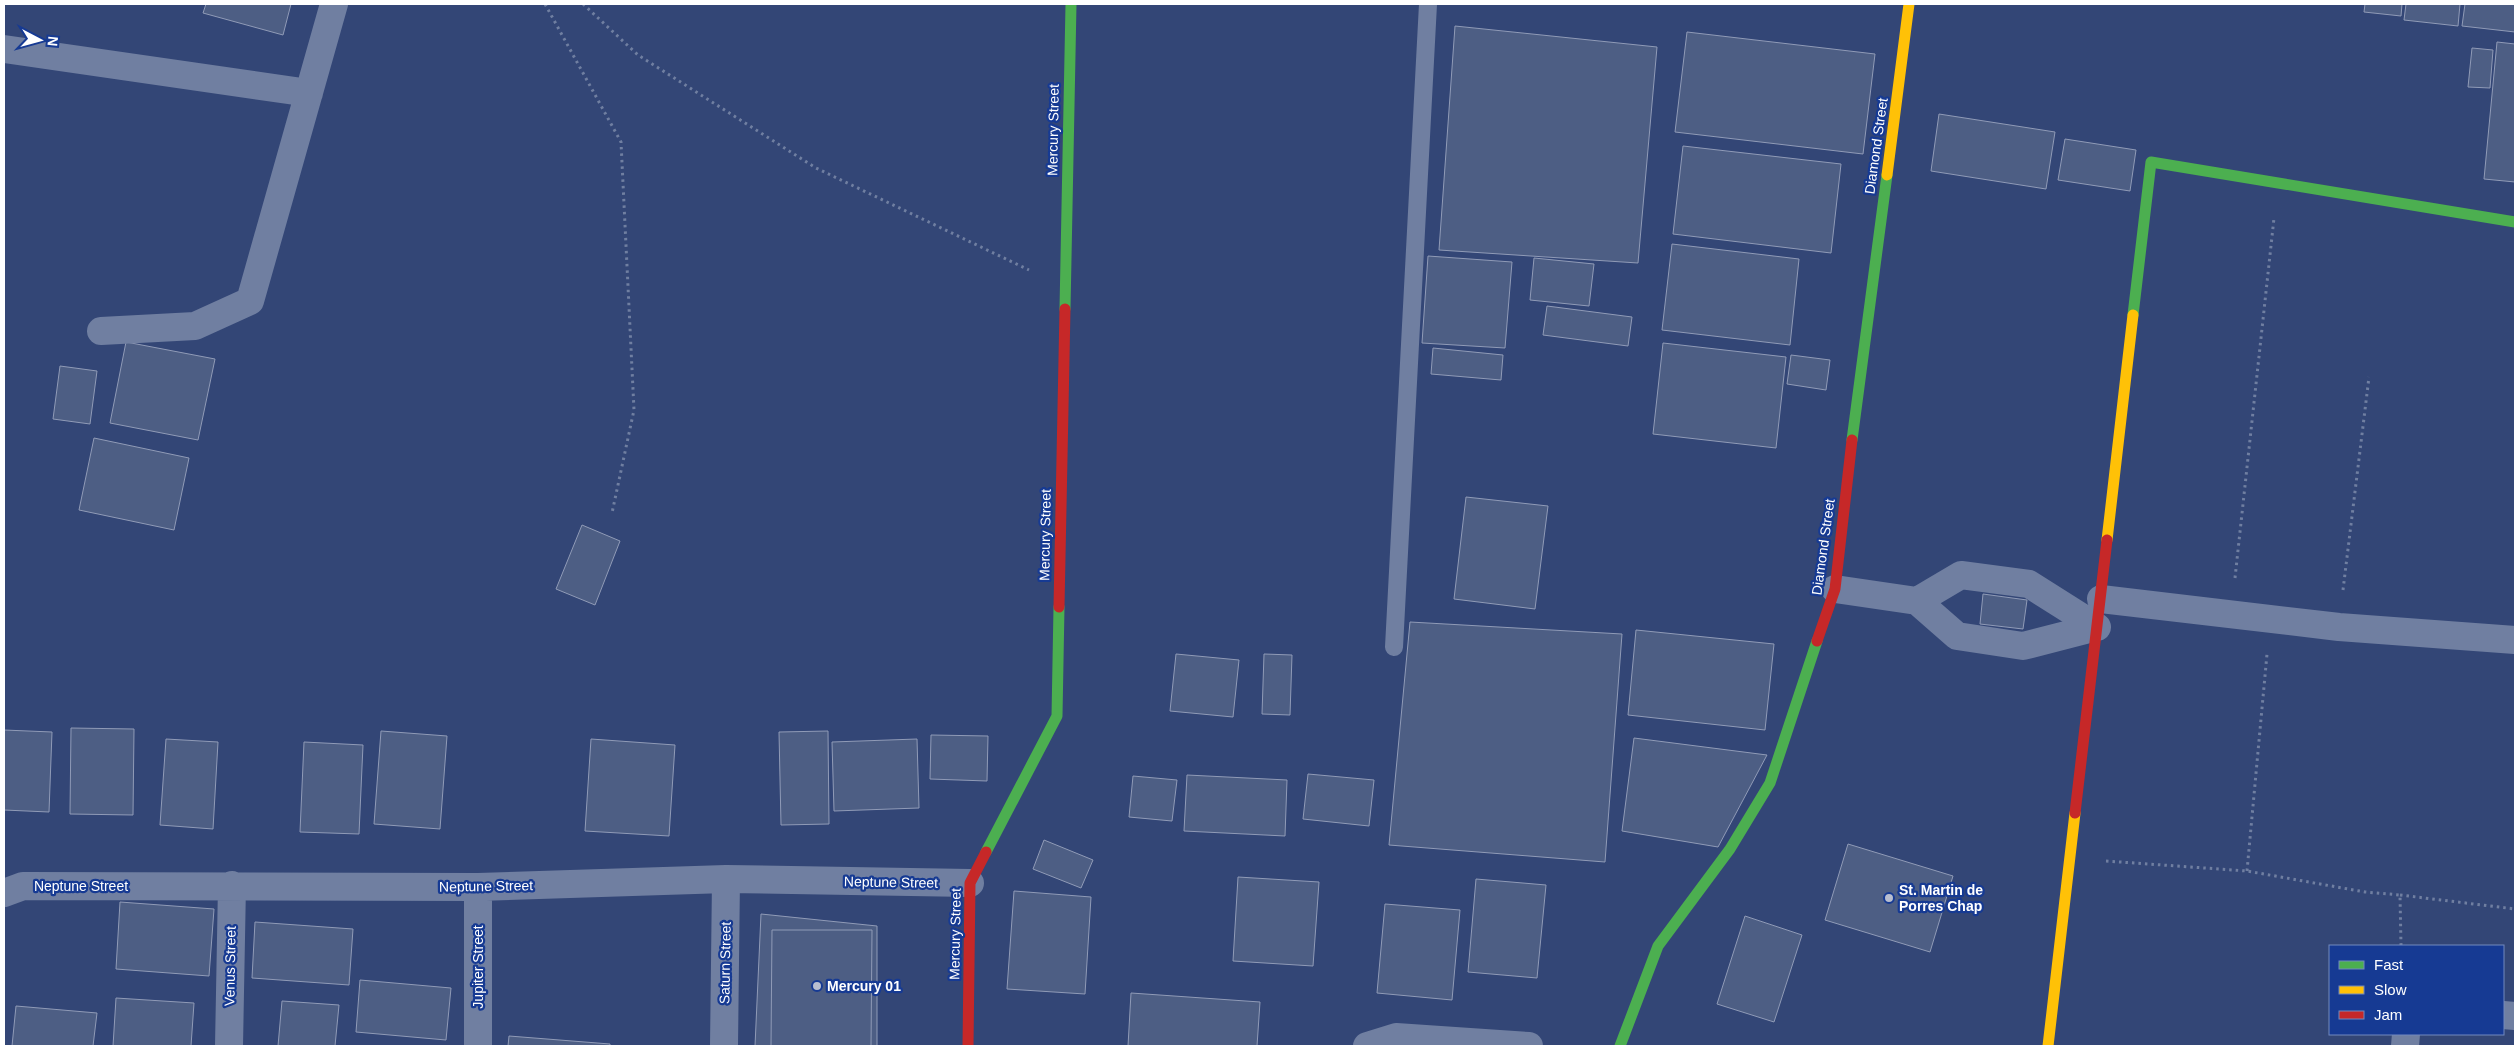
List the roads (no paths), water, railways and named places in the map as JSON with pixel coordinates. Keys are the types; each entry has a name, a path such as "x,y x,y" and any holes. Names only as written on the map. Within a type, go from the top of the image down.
{"street":[{"path":"101,331 195,326 250,301 334,4"},
{"name":"Mercury Street","path":"968,1046 970,883 1057,716 1071,4"},
{"name":"Diamond Street","path":"1620,1046 1658,946 1730,849 1770,783 1835,589 1909,4"},
{"path":"4,49 309,93"},
{"path":"2048,1046 2151,162 2515,222"},
{"path":"1917,601 1961,575 2029,584 2097,627"},
{"path":"1835,589 1917,601 1957,636 2023,646 2097,627"},
{"path":"2101,599 2339,627 2515,640"},
{"name":"Neptune Street","path":"4,893 22,886 478,887 726,879 970,883"},
{"name":"Saturn Street","path":"724,1046 726,879"},
{"name":"Venus Street","path":"229,1046 232,885"},
{"name":"Jupiter Street","path":"478,887 478,1046"},
{"path":"1367,1046 1396,1036 1529,1046"}],"lane":[{"path":"1394,647 1428,4"}],"place":[{"name":"St. Martin de Porres Chap","path":"1889,898"},
{"name":"Mercury 01","path":"817,986"}]}
